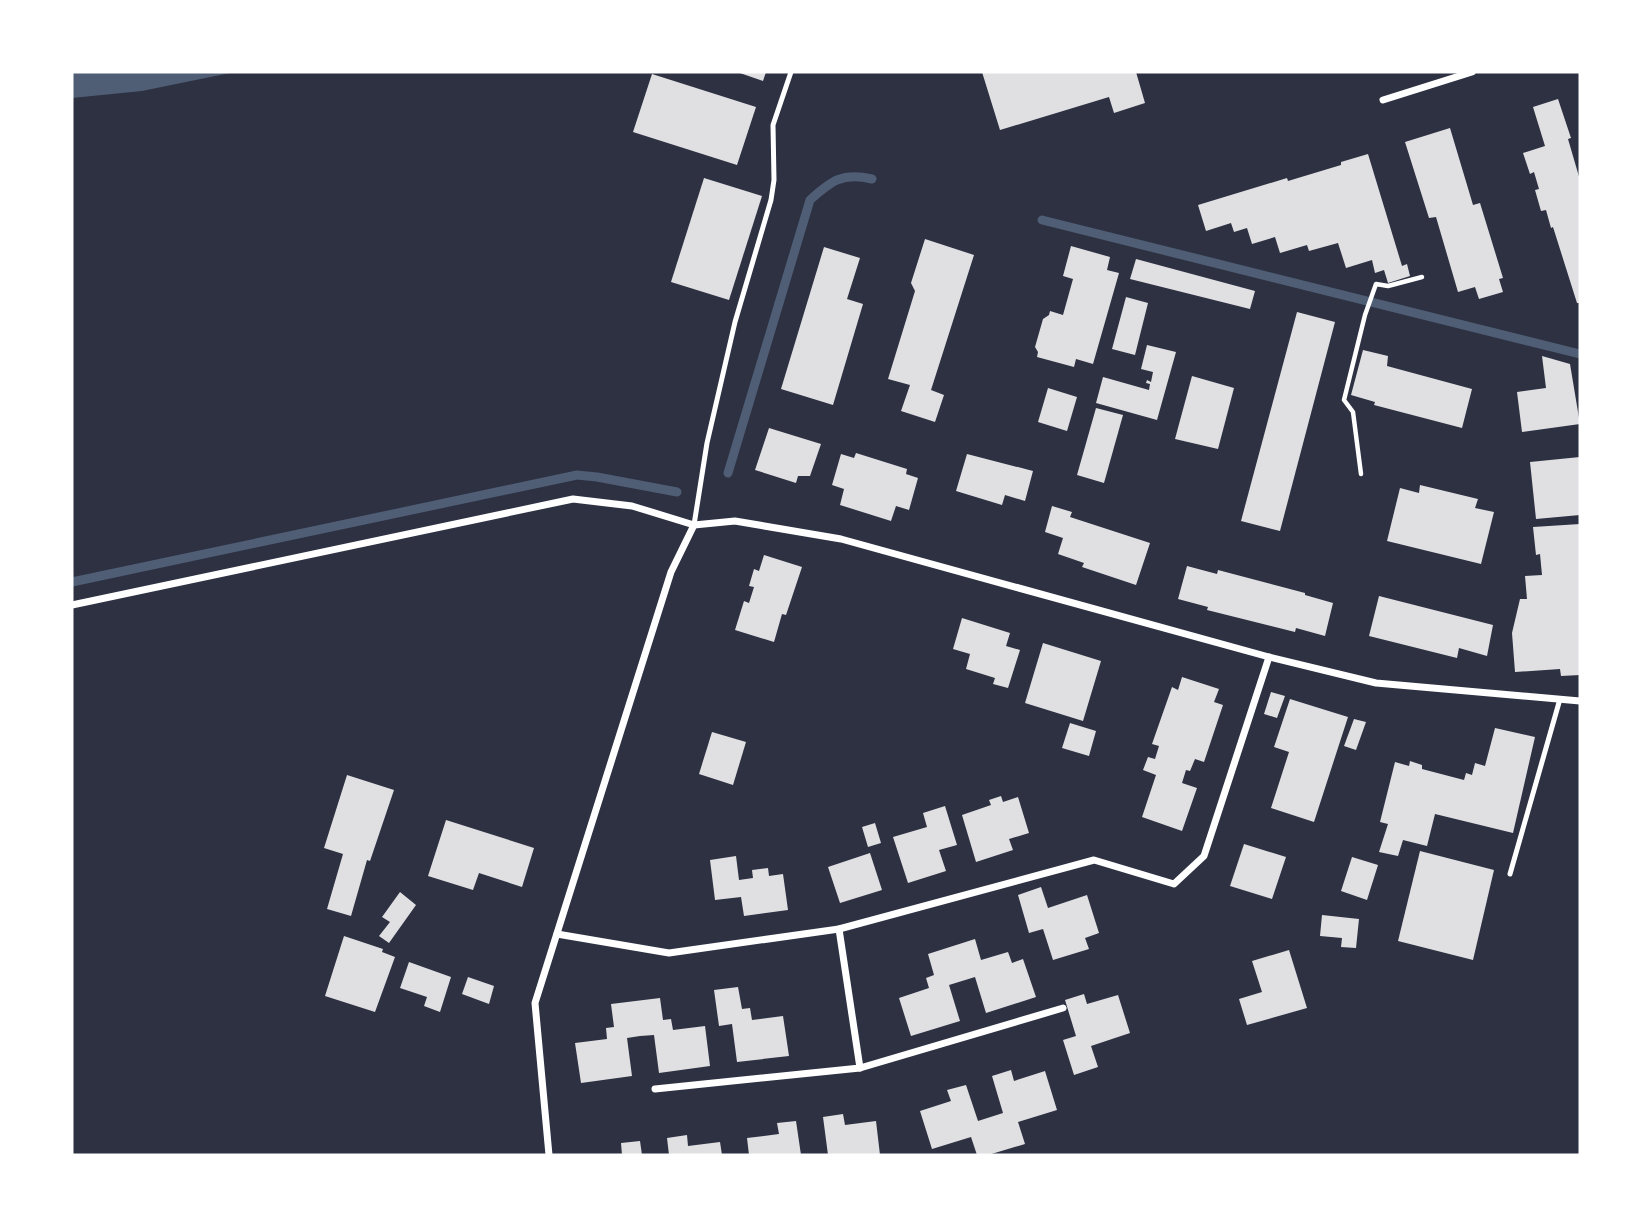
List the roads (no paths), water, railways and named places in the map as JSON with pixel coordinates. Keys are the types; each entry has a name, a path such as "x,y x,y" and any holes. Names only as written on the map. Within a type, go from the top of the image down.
{"street":[{"path":"1383,100 1472,72"},
{"path":"72,605 573,499 632,506 694,525 735,521 841,539 1269,657 1376,683 1580,701"},
{"path":"549,1155 535,1003 671,572 694,525"},
{"path":"557,934 669,953 839,929 1094,860 1174,884 1204,856 1269,657"},
{"path":"839,929 860,1068"},
{"path":"655,1089 860,1068 1063,1008"}],"lane":[{"path":"694,525 707,443 732,336 771,200 774,180 773,125 791,72"},
{"path":"1510,874 1560,699"}],"water":[{"path":"72,72 235,72 142,91 72,98"}],"waterway":[{"path":"728,473 810,200 838,180 853,177 872,179"},
{"path":"1042,220 1580,354"},
{"path":"72,582 577,475 677,492"}]}
